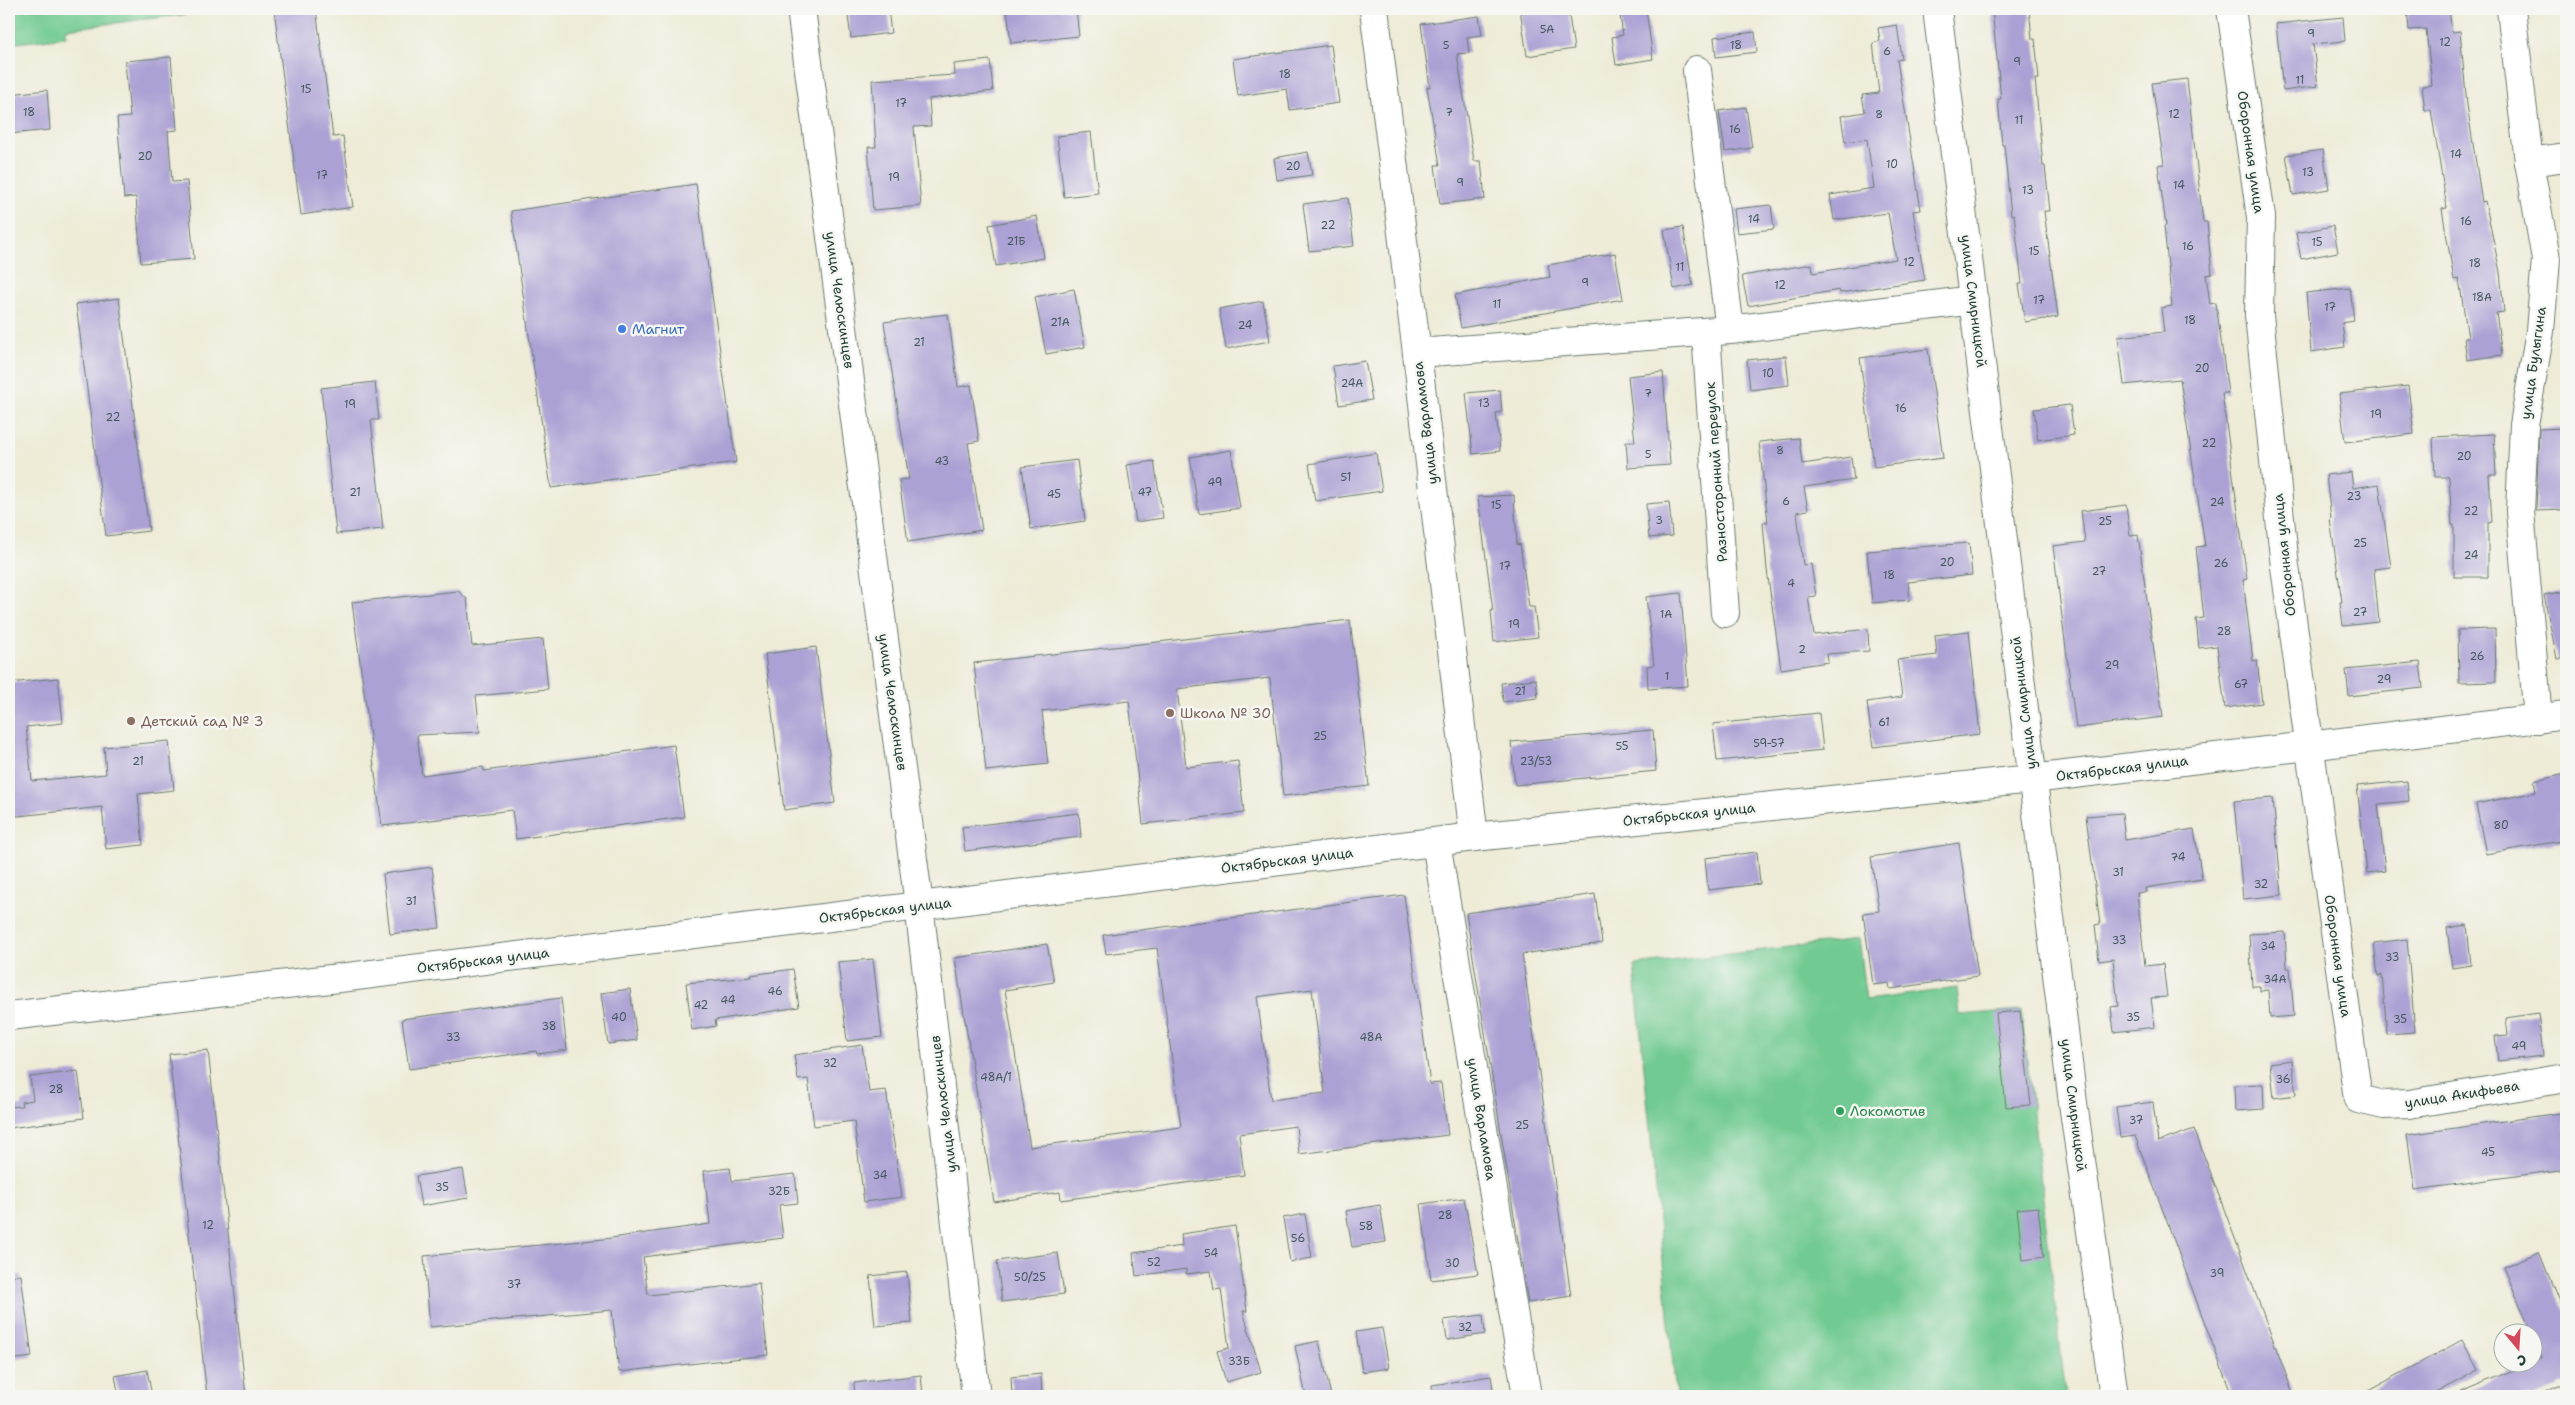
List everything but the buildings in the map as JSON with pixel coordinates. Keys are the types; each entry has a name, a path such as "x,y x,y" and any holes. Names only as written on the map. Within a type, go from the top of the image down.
{"street":[{"name":"улица Челюскинцев","path":"801,9 919,905 976,1396"},
{"name":"улица Варламова","path":"1374,9 1474,837"},
{"name":"улица Смирницкой","path":"1937,9 2073,1104 2114,1396"},
{"name":"Оборонная улица","path":"2231,9 2261,216 2259,315 2285,567 2308,747 2358,1099"},
{"name":"улица Булыгина","path":"2510,9 2529,162 2546,259 2540,331 2524,425 2520,511 2538,719"},
{"name":"Разносторонний переулок","path":"1697,70 1718,331 1725,613"},
{"path":"2529,162 2566,156"},
{"path":"1417,353 1718,331 1974,300"},
{"name":"Октябрьская улица","path":"9,1016 348,977 1474,837 2032,779 2566,715"},
{"name":"улица Варламова","path":"1436,842 1527,1396"},
{"name":"улица Акифьева","path":"2358,1099 2384,1105 2409,1104 2566,1078"}],"green space":[{"path":"9,9 213,9 213,11 66,29 66,37 9,44"},
{"name":"Локомотив","path":"1858,939 1866,1000 1957,988 1960,1015 2021,1010 2066,1396 1676,1396 1634,965"}],"place":[{"name":"Магнит","path":"622,329"},
{"name":"Школа № 30","path":"1170,713"},
{"name":"Детский сад № 3","path":"131,721"},
{"name":"Локомотив","path":"1840,1111"}]}
